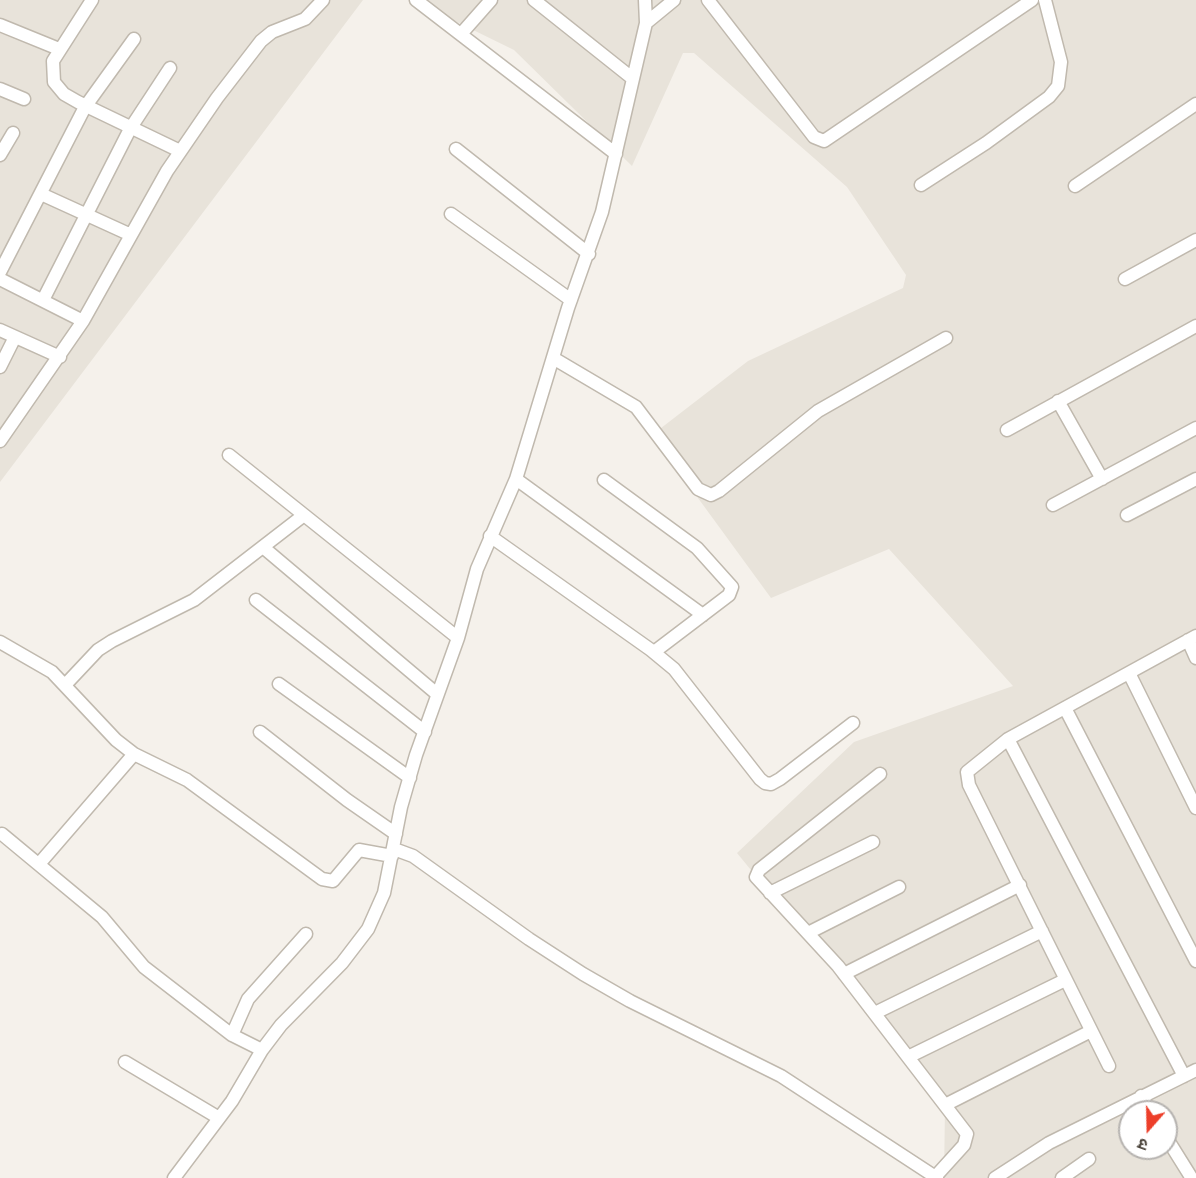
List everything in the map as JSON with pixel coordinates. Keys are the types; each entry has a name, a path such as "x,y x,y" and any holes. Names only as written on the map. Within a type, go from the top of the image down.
{"street":[{"path":"92,0 53,61 54,82 64,94 86,107 180,151"},
{"path":"0,441 83,321 180,151 261,41 272,32 305,20 323,0"},
{"path":"416,0 616,154"},
{"path":"461,34 491,0"},
{"path":"534,0 632,78"},
{"path":"174,1178 219,1118 262,1050 281,1025 342,963 368,929 384,893 410,778 458,638 477,569 516,479 553,358 589,254 616,154 646,23 645,0"},
{"path":"646,23 674,0"},
{"path":"708,0 814,137 824,141 1032,0"},
{"path":"921,185 986,143 1049,97 1058,86 1061,62 1045,0"},
{"path":"0,25 59,49"},
{"path":"0,272 86,107 134,39"},
{"path":"43,300 130,129 170,68"},
{"path":"0,89 24,99"},
{"path":"1075,186 1196,104"},
{"path":"1,151 13,133"},
{"path":"456,149 589,254"},
{"path":"41,194 131,235"},
{"path":"451,214 572,300"},
{"path":"1125,279 1196,240"},
{"path":"0,279 83,321"},
{"path":"1007,430 1196,326"},
{"path":"0,330 60,357"},
{"path":"0,367 15,337"},
{"path":"553,358 636,407 698,489 711,495 818,411 946,338"},
{"path":"1058,401 1102,479"},
{"path":"1053,505 1196,428"},
{"path":"229,455 458,638"},
{"path":"516,479 703,615"},
{"path":"1127,515 1196,479"},
{"path":"604,480 697,548 732,587 729,595 654,652"},
{"path":"66,684 88,660 112,640 194,600 304,515"},
{"path":"490,536 654,652 674,669 765,783 771,784 780,780 853,723"},
{"path":"264,548 437,694"},
{"path":"256,600 425,732"},
{"path":"1109,1066 966,778 970,767 1008,739 1192,638 1196,658"},
{"path":"0,642 52,672 66,684 116,740 134,754 187,780 328,882 333,881 360,850 413,856 529,939 583,974 630,1001 781,1076 936,1178 967,1140 967,1134 844,974 758,880 756,873 880,774"},
{"path":"1128,673 1196,808"},
{"path":"279,684 410,778"},
{"path":"1065,708 1196,961"},
{"path":"260,732 346,800 396,834"},
{"path":"1008,739 1184,1076"},
{"path":"39,864 134,754"},
{"path":"2,834 102,917 144,967 232,1035 262,1050"},
{"path":"770,893 873,842"},
{"path":"844,974 1020,885"},
{"path":"807,933 898,887"},
{"path":"875,1014 1042,931"},
{"path":"232,1035 248,999 306,934"},
{"path":"908,1057 1065,980"},
{"path":"945,1105 1091,1031"},
{"path":"125,1062 219,1118"},
{"path":"994,1178 1049,1143 1196,1070"},
{"path":"1141,1096 1144,1100"},
{"path":"1178,1156 1191,1177"},
{"path":"1062,1178 1089,1160"}],"shaded area":[{"path":"0,0 363,0 0,482"},
{"path":"412,0 1196,0 1196,1178 944,1178 945,1107 737,853 854,742 1013,686 889,549 771,598 652,435 748,361 903,288 906,275 847,187 694,53 683,53 632,166 514,50"}]}
